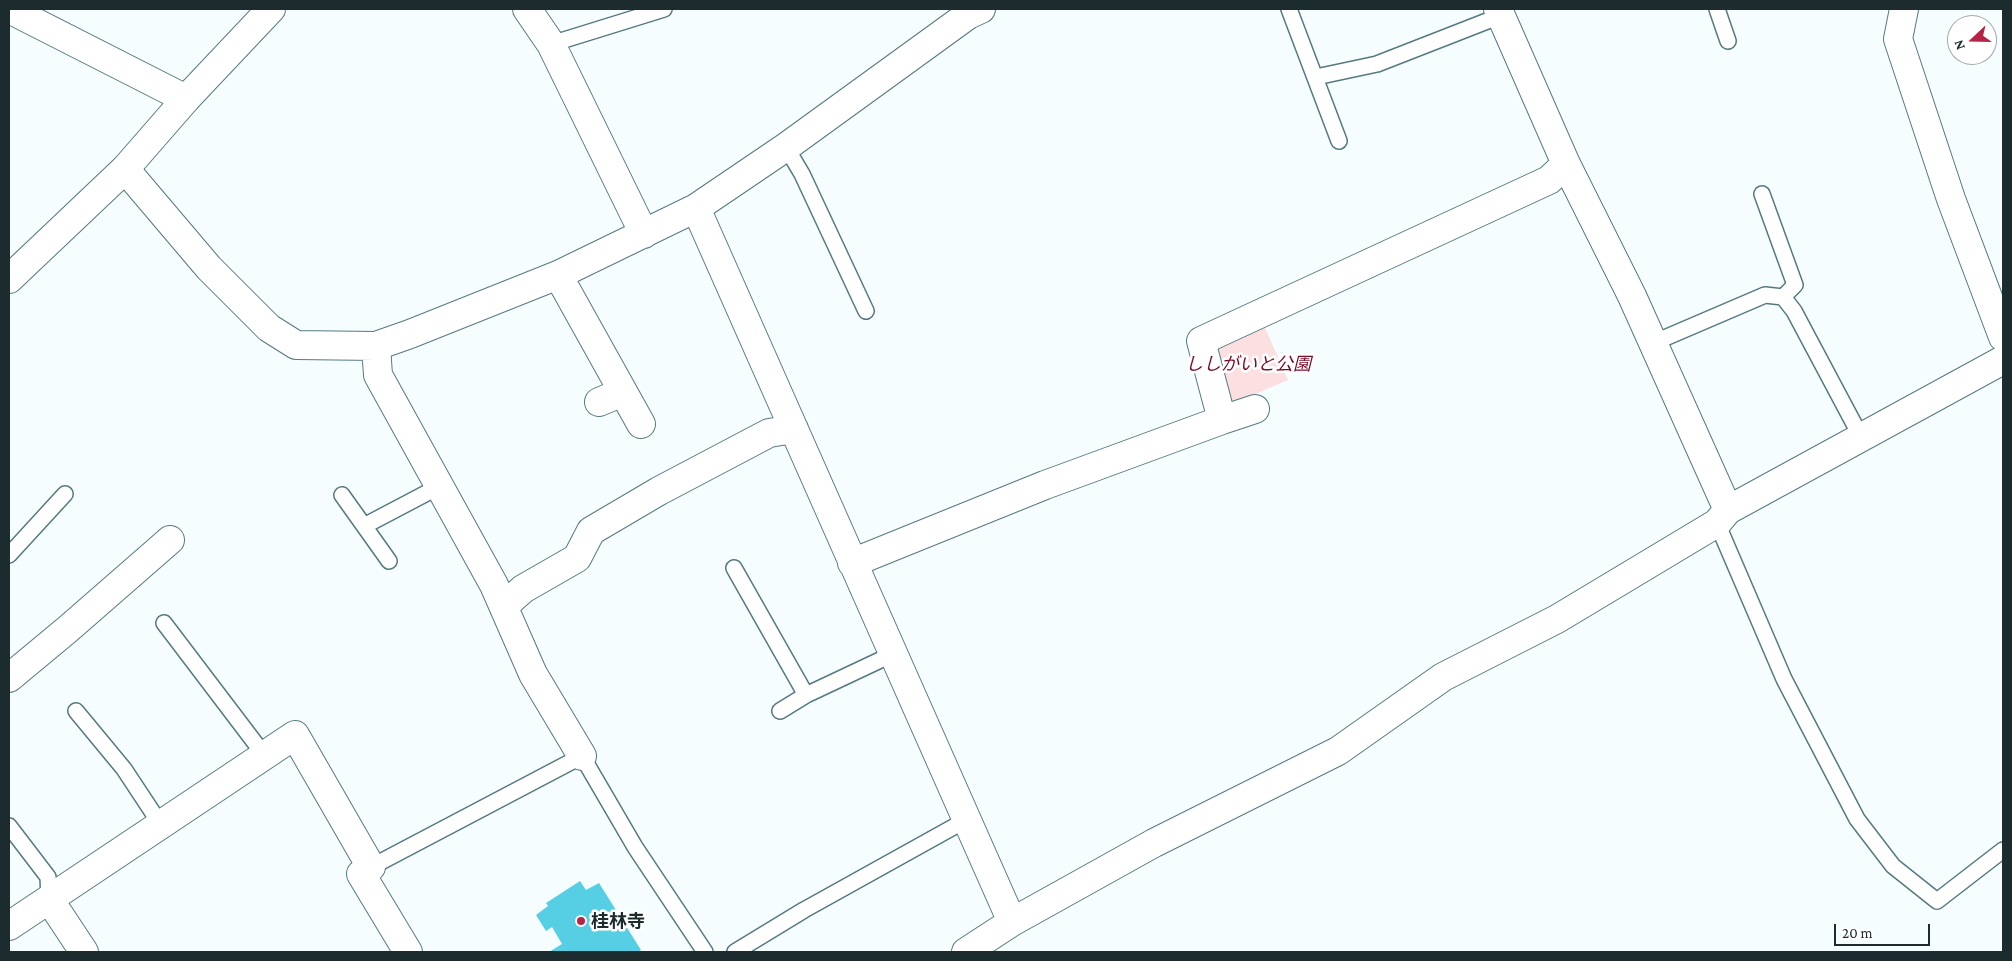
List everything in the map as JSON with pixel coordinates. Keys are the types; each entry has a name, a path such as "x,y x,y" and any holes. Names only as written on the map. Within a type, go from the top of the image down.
{"street":[{"path":"9,9 186,99"},
{"path":"9,279 125,169 186,99 272,9"},
{"path":"526,9 550,44 644,234"},
{"path":"125,169 209,268 269,328 296,345 376,346 558,275 696,208 786,147 968,15 981,9"},
{"path":"1904,9 1898,39 1951,199 2003,337"},
{"path":"1499,12 1566,164 1632,296 1653,343 1722,517"},
{"path":"1222,420 1200,341 1549,180 1566,164"},
{"path":"696,208 1012,922"},
{"path":"558,275 611,397 641,424"},
{"path":"376,346 378,375 494,585 533,674 582,756"},
{"path":"966,952 1012,922 1154,843 1338,751 1443,677 1557,619 1722,517 2003,360"},
{"path":"852,563 1045,484 1255,408"},
{"path":"504,606 523,589 577,558 591,531 659,491 768,434 794,429"},
{"path":"9,678 170,540"},
{"path":"9,926 296,735 371,867 361,874 408,952"},
{"path":"50,899 84,952"}],"lane":[{"path":"550,44 664,9"},
{"path":"1289,9 1339,141"},
{"path":"1716,9 1728,41"},
{"path":"1316,77 1377,64 1499,12"},
{"path":"786,147 802,174 866,311"},
{"path":"1762,194 1795,285 1782,297"},
{"path":"1653,343 1765,295 1782,297 1794,311 1861,438"},
{"path":"364,526 440,486"},
{"path":"9,556 65,494"},
{"path":"342,495 389,561"},
{"path":"1722,517 1784,679 1857,819 1893,866 1937,901 2003,850"},
{"path":"734,568 806,696"},
{"path":"164,623 265,756"},
{"path":"780,711 806,696 893,654"},
{"path":"76,711 124,769 161,825"},
{"path":"371,867 582,756 635,847 705,952"},
{"path":"735,952 804,910 966,820"},
{"path":"9,826 48,877 50,899"}],"green space":[{"name":"ししがいと公園","path":"1263,323 1288,380 1237,402 1224,396 1214,353 1218,345"}],"building":[{"name":"桂林寺","path":"580,881 586,890 599,883 641,950 638,952 549,952 562,944 552,927 546,931 536,915 548,906 546,903"}],"place":[{"name":"桂林寺","path":"581,921"}]}
